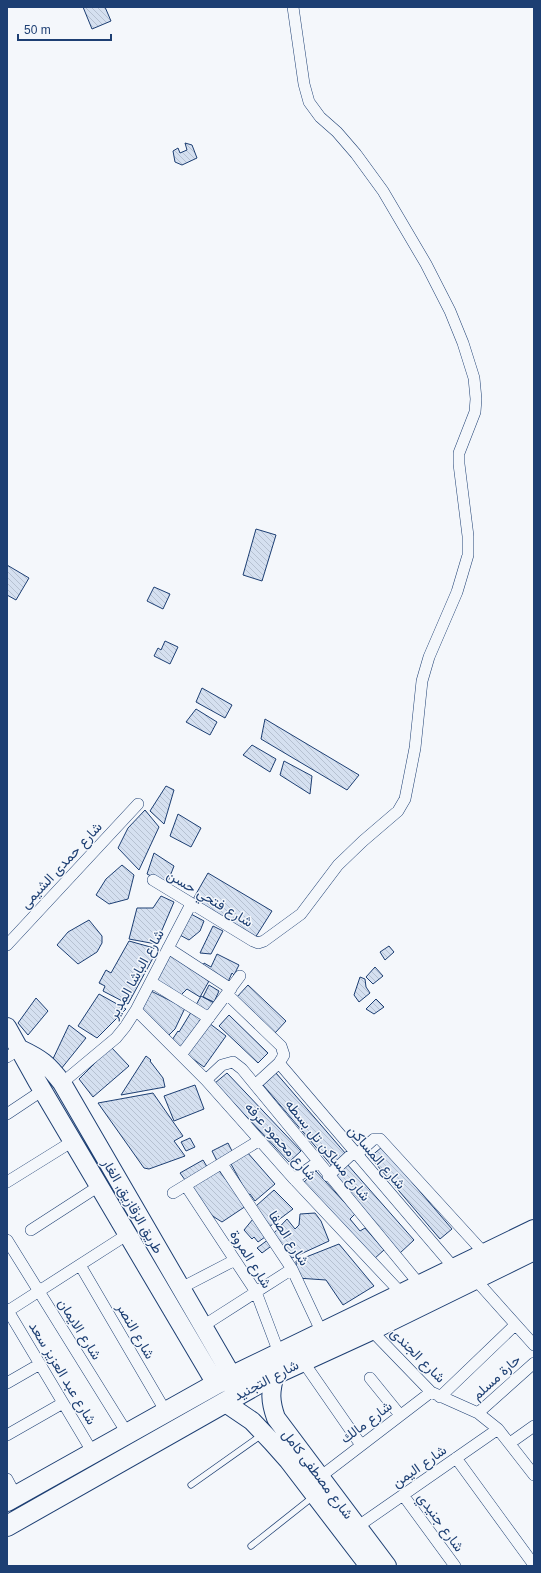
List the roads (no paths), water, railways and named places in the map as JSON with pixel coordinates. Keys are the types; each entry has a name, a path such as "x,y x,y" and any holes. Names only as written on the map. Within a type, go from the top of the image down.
{"highway":[{"name":"شارع التجنيد","path":"10,1492 93,1453 224,1380 534,1230"},
{"name":"شارع التجنيد","path":"7,1526 224,1402 302,1360 371,1330 475,1279 532,1256"}],"main road":[{"name":"طريق الزقازيق, الغار","path":"7,1027 13,1053 43,1090 128,1234 224,1380"},
{"name":"طريق الزقازيق, الغار","path":"13,1053 38,1057 50,1067 62,1083 203,1326 224,1380"},
{"name":"شارع مصطفى كامل","path":"275,1374 270,1389 271,1404 276,1418 314,1486 365,1565"},
{"name":"شارع مصطفى كامل","path":"224,1402 252,1421 288,1460 357,1527 387,1566"}],"street":[{"name":"شارع فتحي حسن","path":"153,880 190,904 252,941 258,943 264,941 300,914 311,903 328,877 338,865 363,841 394,815 405,799 415,748 421,692 429,657 457,592 468,555 468,536 459,453 475,412 476,399 474,378 450,311 426,264 383,190 356,154 337,132 320,117 309,102 304,84 293,7"},
{"name":"شارع حمدى الشيمى","path":"7,945 138,804"},
{"name":"شارع الباشا المدير","path":"62,1083 116,1038 125,1028 136,1010 190,904"},
{"path":"168,948 229,991 281,1046 284,1055 279,1063 255,1085"},
{"path":"181,1055 240,976"},
{"path":"150,982 209,1018"},
{"name":"شارع محمود عرفه","path":"136,1010 206,1080 294,1178 402,1294"},
{"name":"شارع مساكن تل بسطه","path":"206,1080 222,1065 233,1062 242,1069 328,1176 420,1285"},
{"name":"شارع المساكن","path":"279,1063 355,1154 455,1269"},
{"path":"7,1114 43,1090"},
{"path":"328,1176 374,1139 380,1139 485,1254"},
{"path":"173,1193 260,1140"},
{"path":"7,1182 73,1141"},
{"path":"294,1178 318,1162"},
{"name":"شارع الصفا","path":"222,1164 292,1269 322,1333"},
{"path":"31,1230 99,1186"},
{"name":"شارع المروة","path":"186,1186 256,1292 279,1353"},
{"path":"9,1316 39,1292 128,1234"},
{"name":"شارع الايمان","path":"7,1240 127,1433"},
{"path":"181,1288 235,1260"},
{"name":"شارع النصر","path":"80,1265 166,1412"},
{"path":"203,1326 292,1269"},
{"path":"475,1279 534,1345"},
{"name":"شارع عبد العزيز سعد","path":"9,1316 40,1364 93,1453"},
{"name":"شارع مالك","path":"314,1486 361,1445 400,1415 435,1394 515,1324"},
{"name":"شارع الجندى","path":"371,1330 435,1394 478,1413 498,1429 534,1475"},
{"path":"302,1360 361,1445"},
{"name":"حارة مسلم","path":"478,1413 534,1363"},
{"path":"7,1383 40,1364"},
{"path":"370,1378 400,1415"},
{"path":"7,1435 63,1403"},
{"path":"510,1443 534,1426"},
{"name":"شارع اليمن","path":"357,1527 498,1429"},
{"path":"456,1458 534,1565"},
{"name":"شارع جنيدي","path":"403,1495 455,1566"}],"lane":[{"path":"191,1485 264,1434"},
{"path":"251,1546 314,1486"}]}
